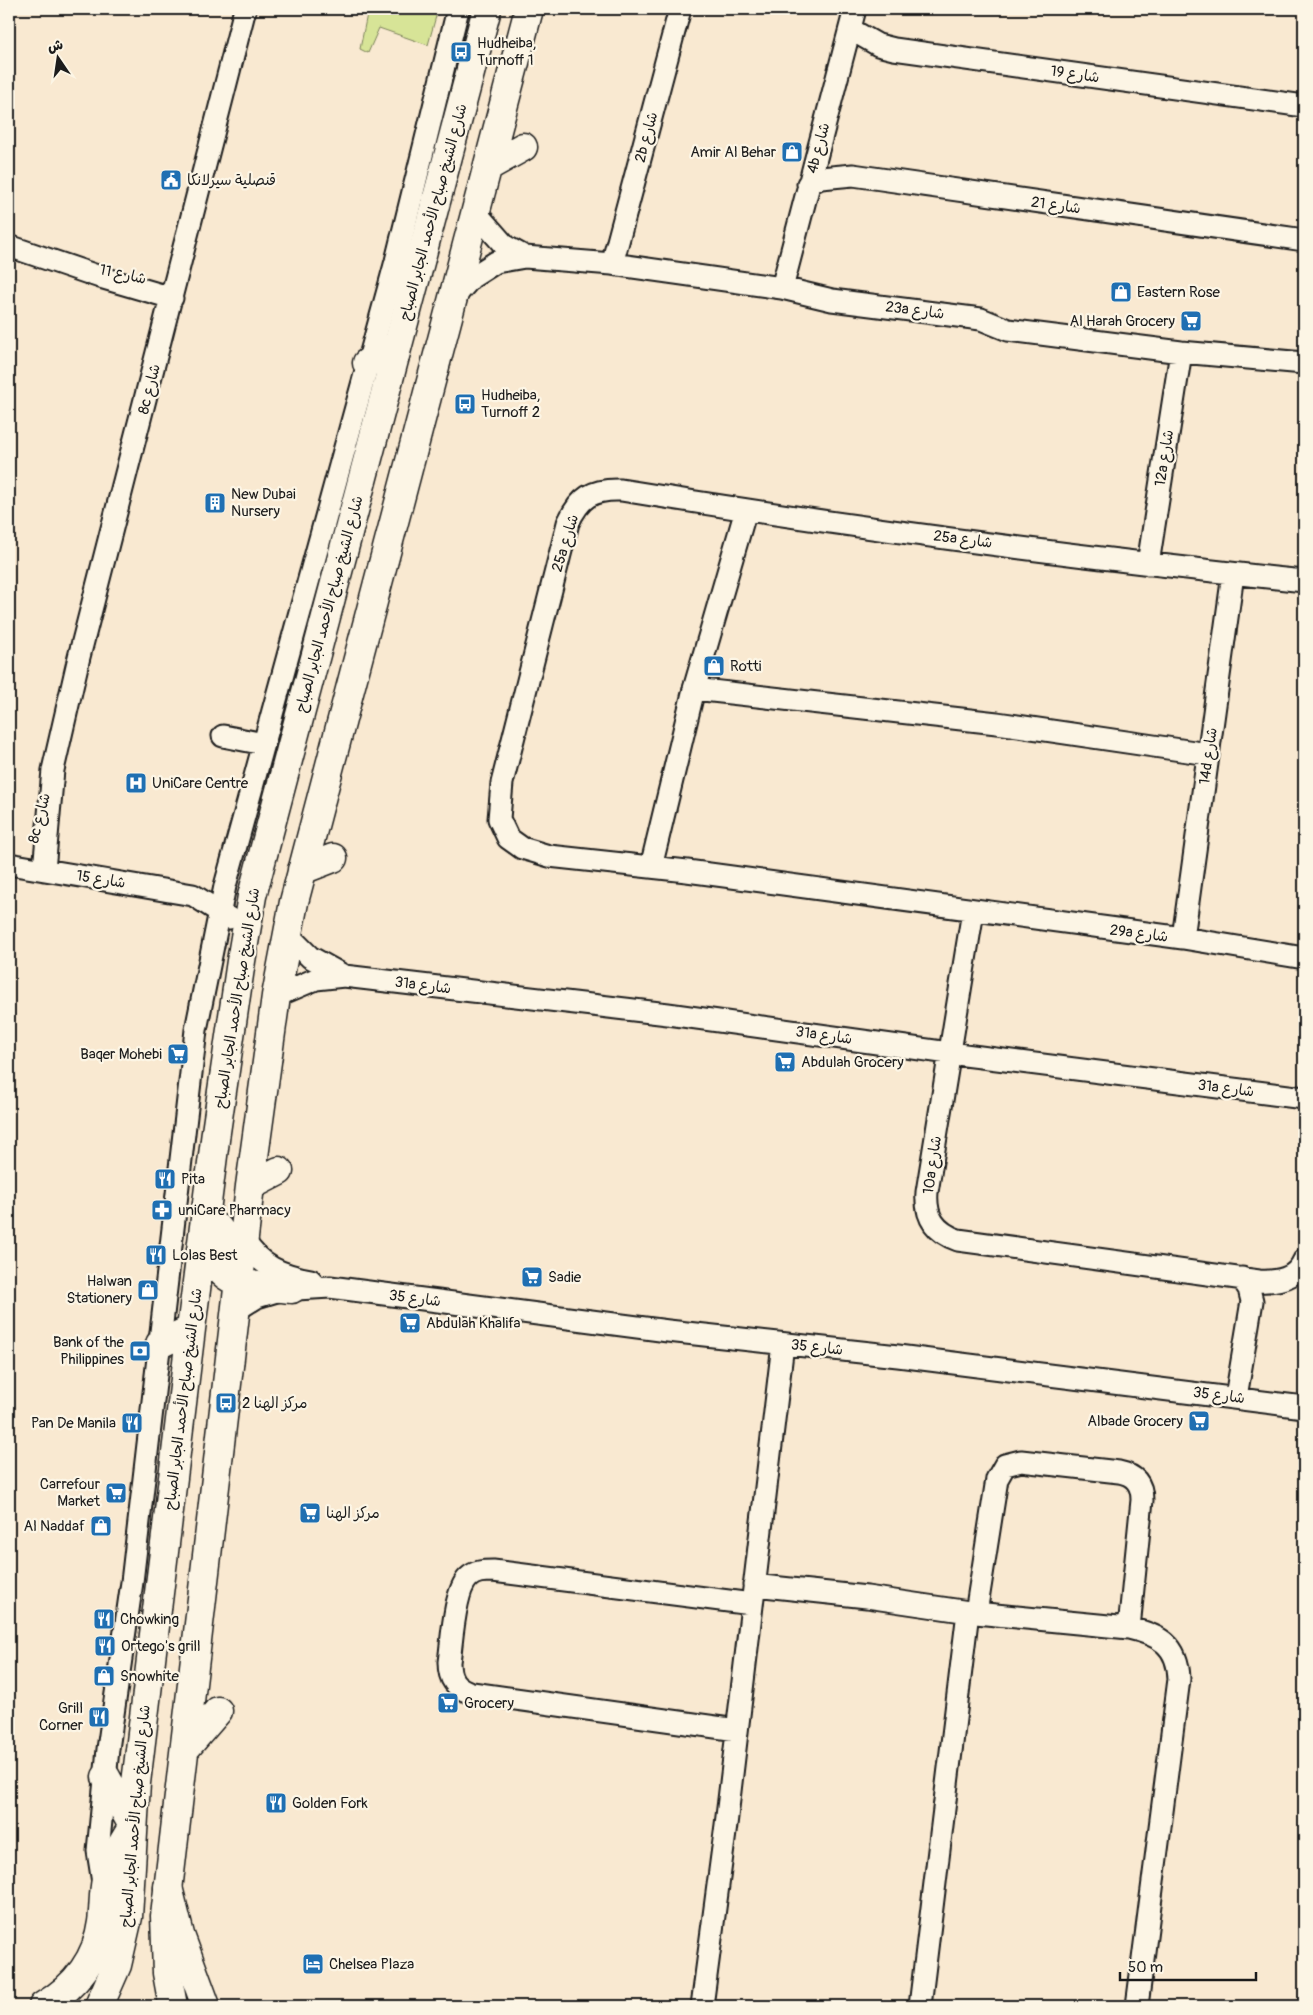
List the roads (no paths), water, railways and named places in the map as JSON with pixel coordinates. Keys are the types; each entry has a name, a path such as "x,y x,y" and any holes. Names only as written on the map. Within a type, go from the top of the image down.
{"main road":[{"name":"شارع الشيخ صباح الأحمد الجابر الصباح","path":"99,2006 117,1965 123,1941 130,1892 136,1783 216,1132 245,937 259,866 487,9"},
{"path":"173,2006 165,1944 168,1887 250,1186 276,996 287,934 302,870 456,295 530,9"},
{"path":"489,166 523,147"},
{"path":"367,363 398,344"},
{"path":"302,870 333,858"},
{"path":"216,1132 224,1149 226,1159 216,1261 226,1277 239,1282 292,1289"},
{"path":"250,1186 279,1171"},
{"path":"160,1344 191,1329"},
{"path":"185,1749 218,1711"},
{"path":"43,2006 64,1993 76,1981 90,1960 99,1938 104,1892 109,1871 133,1826 106,1777"},
{"path":"168,1887 180,1935 206,2006"}],"street":[{"name":"8c شارع","path":"27,867 245,9"},
{"path":"104,1892 98,1851 196,1030 219,910 433,117 458,9"},
{"name":"2b شارع","path":"612,264 680,9"},
{"name":"4b شارع","path":"782,288 855,9"},
{"name":"شارع 19","path":"850,29 878,45 894,49 1304,106"},
{"name":"شارع 21","path":"808,184 821,178 852,175 1304,240"},
{"name":"23a شارع","path":"477,214 504,246 525,257"},
{"name":"شارع 11","path":"14,250 70,265 100,277 174,292"},
{"name":"23a شارع","path":"456,295 471,278 496,262 525,257 612,264 782,288 823,298 981,319 1008,330 1181,352 1304,363"},
{"name":"12a شارع","path":"1148,564 1181,352"},
{"name":"25a شارع","path":"973,911 651,867 549,856 522,848 508,838 499,819 502,783 568,523 575,508 587,496 604,489 621,490 746,510 1148,564 1304,582"},
{"path":"651,867 694,689 746,510"},
{"name":"14d شارع","path":"1183,938 1233,574"},
{"path":"694,689 997,722 1208,754"},
{"path":"223,736 264,744"},
{"name":"شارع 15","path":"193,895 226,886 259,866"},
{"name":"شارع 15","path":"27,867 193,895 219,910 245,937"},
{"name":"29a شارع","path":"973,911 1183,938 1304,958"},
{"name":"10a شارع","path":"973,911 926,1205 929,1217 936,1228 946,1236 967,1241 1275,1282 1290,1277 1304,1260"},
{"name":"31a شارع","path":"287,934 310,957 344,976"},
{"name":"31a شارع","path":"276,996 316,979 344,976 668,1014 949,1053 1304,1098"},
{"name":"شارع 35","path":"244,1240 259,1261 270,1268 281,1274 319,1282 330,1287"},
{"path":"1236,1397 1252,1301 1249,1289 1242,1278"},
{"name":"شارع 35","path":"236,1310 257,1297 280,1290 330,1287 668,1331 1236,1397 1304,1407"},
{"path":"702,2006 783,1344"},
{"path":"920,2006 972,1612 997,1479 1005,1465 1021,1461 1119,1472 1134,1477 1140,1484 1142,1500 1129,1628"},
{"path":"737,1730 461,1690 453,1682 449,1672 449,1662 459,1596 468,1578 476,1573 493,1572 753,1595 867,1597 972,1612 1129,1628 1153,1634 1170,1648 1179,1668 1179,1679 1137,2006"}],"place":[{"name":"Hudheiba, Turnoff 1","path":"461,52"},
{"name":"Amir Al Behar","path":"792,152"},
{"name":"قنصلية سيرلانكا","path":"171,180"},
{"name":"Eastern Rose","path":"1121,292"},
{"name":"Al Harah Grocery","path":"1191,321"},
{"name":"Hudheiba, Turnoff 2","path":"465,404"},
{"name":"New Dubai Nursery","path":"215,503"},
{"name":"Rotti","path":"714,666"},
{"name":"UniCare Centre","path":"136,783"},
{"name":"Baqer Mohebi","path":"178,1054"},
{"name":"Abdulah Grocery","path":"785,1062"},
{"name":"Pita","path":"165,1179"},
{"name":"uniCare Pharmacy","path":"162,1210"},
{"name":"Lolas Best","path":"156,1255"},
{"name":"Sadie","path":"532,1277"},
{"name":"Halwan Stationery","path":"148,1290"},
{"name":"Abdulah Khalifa","path":"410,1323"},
{"name":"Bank of the Philippines","path":"140,1351"},
{"name":"مركز الهنا 2","path":"226,1403"},
{"name":"Albade Grocery","path":"1199,1421"},
{"name":"Pan De Manila","path":"132,1423"},
{"name":"Carrefour Market","path":"116,1493"},
{"name":"مركز الهنا","path":"310,1513"},
{"name":"Al Naddaf","path":"101,1526"},
{"name":"Chowking","path":"104,1619"},
{"name":"Ortego's grill","path":"105,1646"},
{"name":"Snowhite","path":"104,1676"},
{"name":"Grocery","path":"448,1703"},
{"name":"Grill Corner","path":"99,1717"},
{"name":"Golden Fork","path":"276,1803"},
{"name":"Chelsea Plaza","path":"313,1964"}]}
